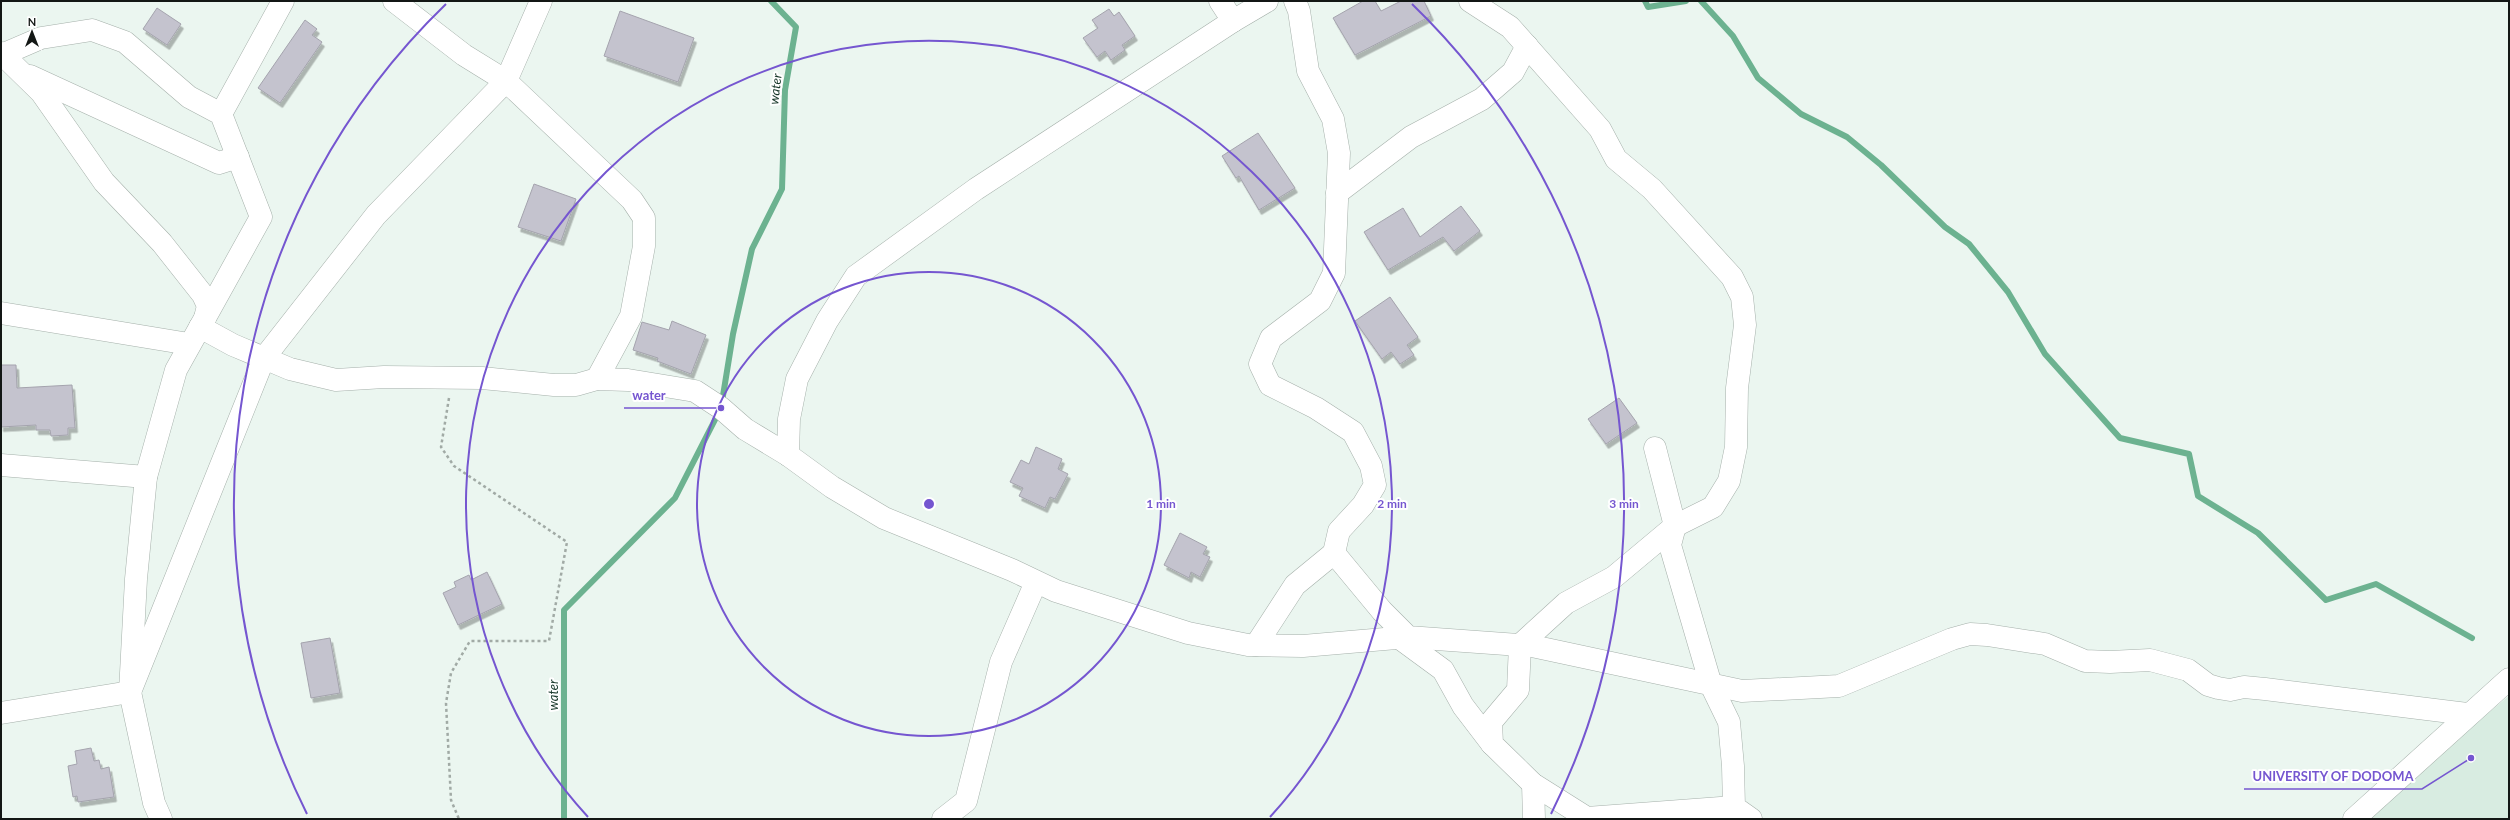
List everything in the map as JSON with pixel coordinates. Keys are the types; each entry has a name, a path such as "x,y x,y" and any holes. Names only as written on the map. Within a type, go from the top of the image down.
{"street":[{"path":"221,114 283,1"},
{"path":"394,1 464,55 506,81 632,200 644,218 644,246 631,316 597,379"},
{"path":"130,692 264,358 376,215 506,81 541,1"},
{"path":"1220,1 1233,21"},
{"path":"788,455 789,419 797,379 827,321 856,276 976,189 1233,21 1267,1"},
{"path":"1256,645 1295,585 1334,553 1338,532 1363,505 1375,485 1371,466 1353,432 1316,408 1270,385 1260,364 1271,338 1320,301 1334,273 1338,153 1333,119 1308,71 1299,12 1295,1"},
{"path":"1470,1 1510,28 1600,129 1616,159 1652,189 1732,277 1742,297 1744,325 1737,388 1736,447 1729,481 1713,506 1675,526 1614,577 1566,603 1520,646 1518,690 1491,722 1492,744"},
{"path":"160,819 154,803 130,692 136,579 146,477 176,370 261,217 221,114 189,97 125,42 92,30 41,38 2,54 41,92 104,182 162,243 203,295 208,306 198,330"},
{"path":"1337,193 1411,137 1482,99 1513,72 1527,46"},
{"path":"22,73 218,163 238,158"},
{"path":"1,313 198,330 290,368 336,380 384,377 482,378 554,386 576,385 597,379 628,380 695,391 721,408 745,429 788,455 832,487 884,518 1056,591 1173,628 1256,645 1303,646 1403,637 1520,646 1742,691 1839,686 1970,634 2045,644 2086,660 2110,662 2150,660 2188,670 2208,685 2230,690 2244,687 2265,689 2468,714"},
{"path":"1655,448 1675,526 1670,545 1711,685 1728,722 1733,766 1734,807"},
{"path":"1,465 146,477"},
{"path":"1334,553 1403,637 1443,670 1463,706 1492,744 1533,784 1587,819 1634,817 1734,807 1751,819"},
{"path":"943,819 966,801 1001,662 1036,582"},
{"path":"2354,819 2468,714 2509,679"},
{"path":"1,713 130,692"},
{"path":"1533,784 1534,819"}],"path":[{"path":"452,378 441,447 454,466 567,542 549,641 470,641 451,673 446,703 447,744 452,800 459,819"}],"shaded area":[{"path":"2509,696 2509,819 2358,819"}],"building":[{"path":"1363,1 1375,1 1381,11 1401,1 1424,1 1431,16 1355,55 1333,18"},
{"path":"157,8 181,24 167,45 143,29"},
{"path":"1109,9 1114,16 1119,12 1135,36 1122,45 1125,50 1111,60 1105,51 1097,57 1083,38 1098,28 1092,20"},
{"path":"620,11 694,38 678,82 604,56"},
{"path":"305,20 317,29 312,35 322,42 280,103 258,88"},
{"path":"1258,133 1295,188 1259,210 1239,176 1236,178 1222,156"},
{"path":"534,184 576,199 561,241 518,227"},
{"path":"1461,206 1480,231 1454,251 1443,237 1388,270 1364,232 1403,208 1420,237"},
{"path":"1390,297 1418,337 1407,345 1414,355 1400,364 1391,352 1382,359 1355,321"},
{"path":"672,321 706,335 691,374 657,361 658,358 633,350 642,322 669,330"},
{"path":"1,365 16,365 17,388 72,385 75,428 68,428 68,435 51,436 50,430 36,430 36,425 1,427"},
{"path":"1619,398 1637,423 1606,444 1588,419"},
{"path":"1036,447 1062,459 1058,469 1068,474 1055,499 1050,497 1045,508 1019,496 1023,488 1010,482 1021,460 1029,464"},
{"path":"1180,533 1207,547 1203,554 1210,557 1200,577 1191,572 1189,578 1164,565"},
{"path":"487,572 502,604 458,625 443,593 456,587 454,582 469,575 471,580"},
{"path":"330,638 340,693 311,698 301,643"},
{"path":"91,748 94,761 99,760 101,769 109,767 114,797 78,802 77,796 73,797 68,766 77,764 75,751"}],"waterway":[{"name":"water","path":"564,819 564,610 675,498 721,408 733,334 752,249 782,189 785,90 796,27 771,1"},
{"path":"1645,1 1648,7 1686,1"},
{"path":"1701,1 1733,36 1758,78 1801,114 1847,137 1881,165 1945,227 1969,244 2008,292 2045,354 2120,438 2189,454 2198,496 2258,533 2326,600 2376,584 2472,638"}],"place":[{"name":"water","path":"721,408"},
{"name":"UNIVERSITY OF DODOMA","path":"2471,758"}]}
